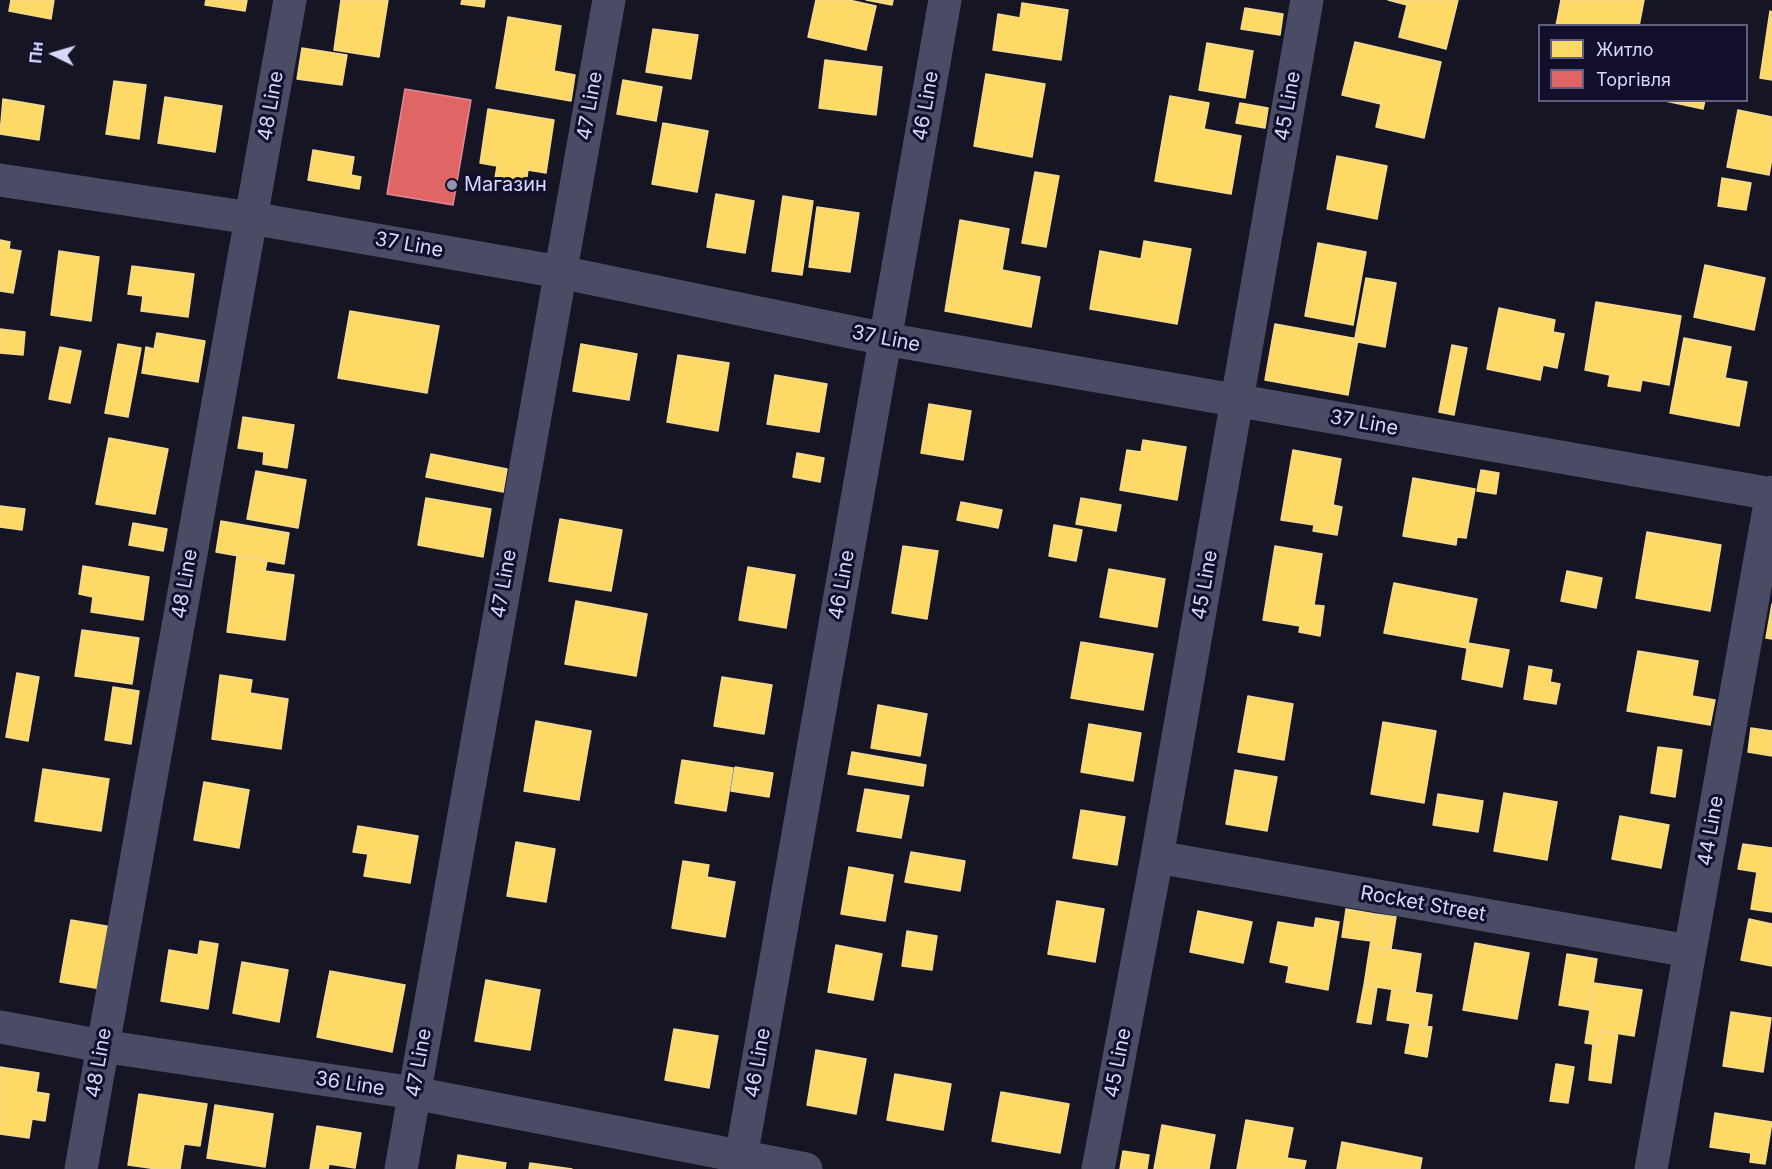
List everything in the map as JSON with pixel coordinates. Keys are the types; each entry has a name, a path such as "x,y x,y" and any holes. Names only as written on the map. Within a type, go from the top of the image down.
{"street":[{"name":"48 Line","path":"81,1169 290,0"},
{"name":"47 Line","path":"401,1169 609,0"},
{"name":"46 Line","path":"740,1163 945,0"},
{"name":"45 Line","path":"1098,1169 1157,858 1307,0"},
{"name":"37 Line","path":"0,180 250,218 560,272 885,339 1772,493"},
{"name":"44 Line","path":"1651,1169 1772,493"},
{"name":"Rocket Street","path":"1157,858 1689,951"},
{"name":"36 Line","path":"0,1027 102,1046 414,1093 740,1163 806,1169"}],"building: Житло":[{"path":"11,0 54,0 51,19 9,11"},
{"path":"206,0 247,0 245,11 205,5"},
{"path":"341,0 388,0 379,57 334,50"},
{"path":"462,0 485,0 484,7 461,4"},
{"path":"816,0 849,0 876,6 866,50 808,37"},
{"path":"866,0 893,0 892,5"},
{"path":"1388,0 1458,0 1446,49 1399,37 1407,5"},
{"path":"1561,0 1644,0 1639,24 1556,24"},
{"path":"1022,3 1068,10 1061,60 993,50 998,14 1020,18"},
{"path":"1245,8 1283,14 1280,35 1241,29"},
{"path":"1770,11 1772,12 1772,80 1760,78"},
{"path":"508,17 561,26 554,71 575,75 571,101 496,88"},
{"path":"653,29 698,35 691,79 646,72"},
{"path":"1355,42 1441,62 1424,138 1376,127 1381,104 1342,95"},
{"path":"1207,43 1253,51 1245,98 1199,90"},
{"path":"302,48 347,55 342,85 297,79"},
{"path":"825,60 882,67 876,115 819,108"},
{"path":"986,74 1045,84 1032,157 974,146"},
{"path":"623,80 662,87 656,121 617,114"},
{"path":"114,81 146,85 139,139 106,134"},
{"path":"1170,96 1209,103 1204,129 1241,136 1231,194 1155,181"},
{"path":"165,97 222,106 215,152 158,143"},
{"path":"3,99 44,106 39,140 0,134"},
{"path":"1670,102 1705,102 1703,109"},
{"path":"1240,103 1268,108 1265,128 1236,123"},
{"path":"488,109 554,120 546,173 528,170 526,183 495,178 497,166 480,163"},
{"path":"1738,110 1772,117 1772,158 1769,175 1727,167"},
{"path":"663,123 708,131 697,192 652,184"},
{"path":"313,150 354,157 351,175 361,177 359,189 308,180"},
{"path":"1337,156 1387,166 1377,219 1327,209"},
{"path":"1035,172 1059,176 1046,247 1022,243"},
{"path":"1722,178 1751,183 1746,210 1718,206"},
{"path":"716,194 754,201 745,253 707,247"},
{"path":"783,196 813,201 802,275 772,271"},
{"path":"817,207 859,213 850,272 809,267"},
{"path":"960,220 1009,229 1002,270 1040,277 1031,327 945,311"},
{"path":"0,240 10,242 9,249 21,251 13,293 0,291"},
{"path":"1144,241 1191,249 1177,324 1090,309 1100,251 1141,259"},
{"path":"1318,243 1366,252 1353,325 1305,316"},
{"path":"59,251 99,257 91,321 51,315"},
{"path":"1705,265 1765,278 1754,330 1694,317"},
{"path":"132,266 194,274 188,317 141,311 143,296 128,294"},
{"path":"1366,278 1396,283 1385,347 1358,342 1355,338"},
{"path":"1596,302 1681,316 1669,385 1642,380 1640,391 1608,386 1610,375 1585,370"},
{"path":"1499,308 1555,320 1553,332 1564,334 1557,368 1543,365 1540,380 1487,369"},
{"path":"350,311 439,326 427,393 338,378"},
{"path":"1275,324 1358,339 1348,395 1265,380"},
{"path":"0,329 25,332 23,355 0,353"},
{"path":"157,333 205,341 198,382 142,373 146,347 154,349"},
{"path":"1684,338 1731,347 1725,378 1747,382 1739,426 1670,413"},
{"path":"118,344 141,348 128,417 105,413"},
{"path":"581,344 637,354 629,400 573,391"},
{"path":"1452,345 1467,348 1454,415 1439,412"},
{"path":"60,347 81,351 70,403 49,399"},
{"path":"678,355 729,363 718,431 667,422"},
{"path":"775,375 827,384 819,432 767,424"},
{"path":"929,404 971,411 963,460 921,453"},
{"path":"243,417 294,425 287,468 263,464 264,452 238,448"},
{"path":"109,438 168,449 155,514 96,504"},
{"path":"1143,440 1186,447 1177,500 1120,490 1127,450 1141,452"},
{"path":"1293,450 1341,459 1333,505 1342,507 1337,535 1313,531 1314,525 1281,520"},
{"path":"797,453 824,458 820,482 793,477"},
{"path":"431,454 507,469 503,492 426,477"},
{"path":"1481,470 1499,473 1496,494 1477,491"},
{"path":"256,471 306,480 298,528 247,519"},
{"path":"1413,478 1475,489 1466,538 1457,537 1456,545 1403,536"},
{"path":"426,498 491,509 483,557 418,545"},
{"path":"1081,498 1121,505 1116,531 1076,524"},
{"path":"961,502 1002,510 998,528 957,520"},
{"path":"0,506 25,509 22,530 0,527"},
{"path":"560,519 622,530 611,591 549,581"},
{"path":"221,521 289,533 284,564 216,552"},
{"path":"133,523 167,529 163,551 129,545"},
{"path":"1054,525 1082,530 1076,561 1049,556"},
{"path":"1647,532 1721,545 1710,611 1636,598"},
{"path":"903,546 938,551 927,619 892,613"},
{"path":"1275,546 1322,554 1314,605 1324,606 1320,636 1299,632 1300,626 1263,620"},
{"path":"237,556 267,561 265,571 294,575 285,640 227,632"},
{"path":"83,566 149,577 143,620 91,612 93,597 79,594"},
{"path":"748,567 795,575 786,628 739,620"},
{"path":"1109,569 1165,579 1157,627 1100,617"},
{"path":"1567,571 1602,578 1596,608 1561,601"},
{"path":"1394,583 1477,599 1467,648 1384,633"},
{"path":"576,601 647,614 636,676 565,664"},
{"path":"1772,604 1772,639 1766,638"},
{"path":"82,630 139,638 132,684 75,676"},
{"path":"1081,642 1153,654 1143,710 1071,698"},
{"path":"1468,643 1509,650 1502,687 1462,679"},
{"path":"1638,651 1698,661 1692,696 1715,700 1710,725 1627,711"},
{"path":"1529,666 1552,670 1550,682 1560,684 1556,704 1524,699"},
{"path":"17,673 39,677 28,741 6,737"},
{"path":"220,675 252,680 250,693 288,699 281,749 212,739"},
{"path":"722,677 772,685 764,734 714,726"},
{"path":"113,687 139,691 131,744 105,740"},
{"path":"1248,696 1293,704 1284,760 1238,752"},
{"path":"878,705 927,714 920,756 871,748"},
{"path":"536,721 591,731 579,800 524,791"},
{"path":"1383,722 1436,731 1424,803 1371,794"},
{"path":"1089,724 1141,733 1133,781 1081,772"},
{"path":"1751,728 1772,731 1772,756 1748,752"},
{"path":"1658,747 1682,750 1675,797 1651,793"},
{"path":"852,752 926,765 923,786 848,774"},
{"path":"682,760 733,768 726,811 675,803"},
{"path":"735,767 773,773 769,797 731,791"},
{"path":"43,769 109,779 101,831 35,821"},
{"path":"1235,770 1277,777 1267,831 1226,824"},
{"path":"204,782 249,790 239,848 194,840"},
{"path":"865,789 909,796 901,838 857,831"},
{"path":"1504,793 1557,802 1547,860 1494,851"},
{"path":"1438,794 1483,801 1478,832 1433,825"},
{"path":"1081,810 1125,817 1117,865 1073,858"},
{"path":"1620,816 1669,825 1661,868 1612,859"},
{"path":"358,826 418,836 410,883 364,876 368,854 353,852"},
{"path":"516,842 555,849 546,902 507,896"},
{"path":"1743,844 1772,848 1772,912 1751,909 1757,872 1738,869"},
{"path":"911,852 965,861 960,891 905,882"},
{"path":"683,861 709,865 707,877 735,882 725,937 672,928"},
{"path":"849,867 893,875 885,921 841,914"},
{"path":"1057,901 1104,909 1095,962 1048,954"},
{"path":"1346,909 1375,914 1371,941 1342,937"},
{"path":"1198,911 1252,922 1243,963 1190,952"},
{"path":"1375,914 1396,917 1391,949 1370,946"},
{"path":"1316,918 1339,922 1328,990 1286,982 1289,966 1270,962 1278,922 1314,928"},
{"path":"1749,919 1772,924 1772,966 1741,960"},
{"path":"71,920 112,927 101,989 60,982"},
{"path":"907,931 937,936 932,970 902,966"},
{"path":"200,941 218,944 208,1009 161,1001 169,950 198,955"},
{"path":"1475,943 1529,953 1517,1019 1463,1010"},
{"path":"836,945 882,954 873,1000 828,992"},
{"path":"1370,946 1421,954 1415,993 1364,985"},
{"path":"1567,954 1597,959 1589,1010 1559,1005"},
{"path":"242,962 288,970 279,1022 233,1013"},
{"path":"330,971 405,985 392,1052 317,1037"},
{"path":"486,980 540,990 530,1050 475,1041"},
{"path":"1594,983 1642,990 1634,1036 1601,1031 1599,1045 1585,1043"},
{"path":"1364,985 1377,987 1371,1024 1357,1022"},
{"path":"1392,989 1432,995 1427,1026 1387,1020"},
{"path":"1731,1012 1771,1018 1763,1072 1723,1066"},
{"path":"1410,1024 1432,1027 1427,1057 1405,1053"},
{"path":"674,1029 718,1036 709,1088 665,1080"},
{"path":"1601,1031 1618,1033 1611,1083 1589,1080 1593,1044 1599,1045"},
{"path":"816,1050 866,1059 856,1114 807,1105"},
{"path":"1556,1064 1574,1067 1568,1103 1550,1101"},
{"path":"0,1067 39,1073 36,1092 49,1094 45,1121 32,1119 29,1138 0,1134"},
{"path":"895,1074 951,1084 943,1130 887,1120"},
{"path":"1001,1092 1069,1104 1060,1153 992,1141"},
{"path":"139,1094 207,1104 200,1146 184,1144 180,1169 128,1165"},
{"path":"215,1105 273,1114 265,1167 207,1158"},
{"path":"1715,1113 1772,1122 1765,1164 1750,1162 1751,1153 1710,1147"},
{"path":"1246,1120 1293,1128 1287,1158 1306,1161 1304,1169 1237,1169"},
{"path":"1162,1125 1215,1135 1209,1169 1154,1169"},
{"path":"317,1126 361,1133 355,1168 329,1164 328,1169 310,1169"},
{"path":"1342,1142 1422,1158 1420,1169 1337,1169"},
{"path":"1123,1151 1149,1155 1147,1169 1120,1169"},
{"path":"458,1155 506,1163 505,1169 456,1169"},
{"path":"530,1163 572,1169 529,1169"}],"building: Торгівля":[{"path":"405,89 471,100 453,205 387,194"}],"place":[{"name":"Магазин","path":"452,185"}]}
